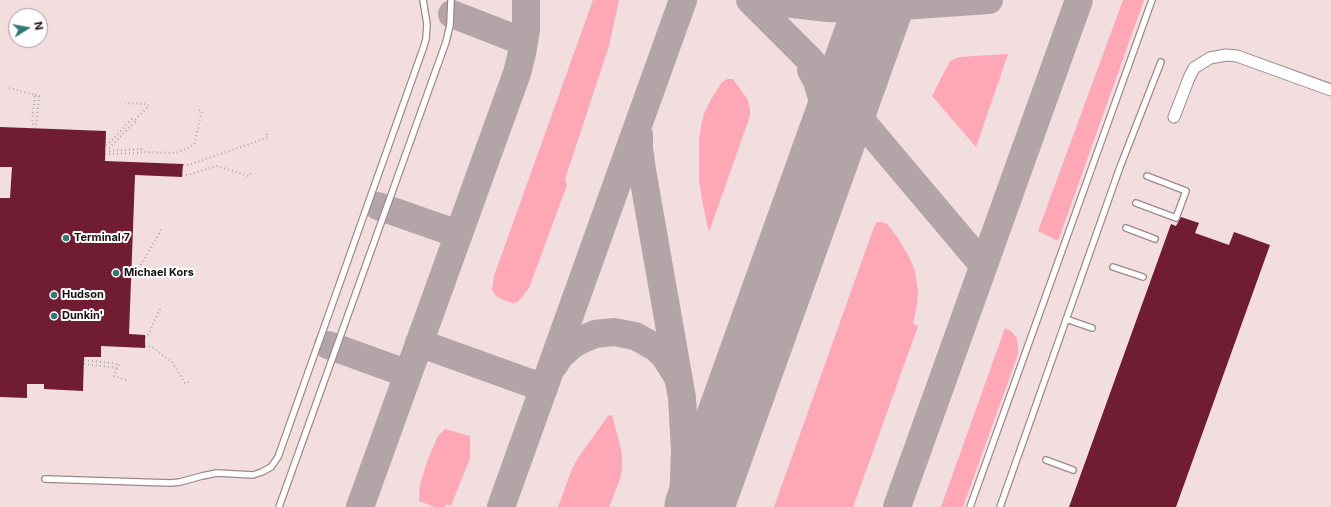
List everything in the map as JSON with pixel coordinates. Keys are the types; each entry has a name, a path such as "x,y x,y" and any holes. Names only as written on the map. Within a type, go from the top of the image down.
{"street":[{"path":"1174,117 1188,78 1194,68 1210,58 1226,55 1237,56 1331,90"}],"lane":[{"path":"45,479 172,483 217,474 253,475 271,467 278,456 424,46 427,24 422,0"},
{"path":"279,507 446,42 451,20 451,0"},
{"path":"970,507 1152,0"},
{"path":"1000,507 1120,167 1161,62"},
{"path":"1136,203 1176,218 1186,191 1147,176"},
{"path":"1126,228 1155,240"},
{"path":"1113,267 1143,277"},
{"path":"1066,319 1092,328"},
{"path":"1046,460 1073,470"}],"path":[{"path":"8,88 39,96 35,128 32,122 35,95"},
{"path":"125,103 147,104 149,106 106,150 141,149 142,152"},
{"path":"105,154 142,152 176,153 194,145 202,111 199,110"},
{"path":"106,145 132,120 134,121"},
{"path":"183,165 188,165 244,146 268,137 268,134"},
{"path":"182,175 188,175 217,166 249,176 251,173"},
{"path":"131,277 134,276 161,228"},
{"path":"146,337 161,307"},
{"path":"145,346 152,347 172,362 186,384 188,382"},
{"path":"84,360 119,364 114,376 129,381"},
{"path":"84,364 117,368"}],"shaded area":[{"path":"0,0 1331,0 1331,507 0,507"},
{"path":"593,0 619,0 609,46 565,179 567,185 529,288 518,302 513,303 496,296 492,290 494,276"},
{"path":"1123,0 1144,0 1058,241 1038,231"},
{"path":"1008,54 976,147 932,96 950,61 959,57"},
{"path":"727,79 733,79 748,100 750,116 709,232 699,180 699,141 704,114 722,82"},
{"path":"877,222 887,224 898,238 915,271 918,291 913,324 918,326 853,507 774,507 874,227"},
{"path":"1005,328 1012,332 1017,339 1018,354 963,507 941,507"},
{"path":"612,415 620,445 622,468 620,479 609,507 558,507 572,469 578,458 608,416"},
{"path":"445,429 470,436 470,458 451,506 446,504 445,507 435,507 419,501 420,484 428,459 438,436"}],"building":[{"name":"Terminal 7","path":"0,127 106,131 105,161 183,164 182,177 135,175 129,334 145,335 145,348 101,346 101,357 84,357 83,391 44,389 44,384 27,384 27,398 0,397 0,198 10,198 12,167 0,167"},
{"path":"1181,217 1199,223 1195,233 1229,245 1234,232 1270,245 1176,507 1069,507 1171,224 1176,226"}],"taxiway":[{"path":"360,507 517,73 526,30 526,0"},
{"path":"501,507 683,0"},
{"path":"750,0 810,60 983,265"},
{"path":"758,0 828,8 858,9 989,0"},
{"path":"897,507 1079,0"},
{"path":"843,114 874,29 880,21 892,12 905,7"},
{"path":"452,14 524,42"},
{"path":"787,256 821,158 825,140 822,98 817,81 811,70"},
{"path":"639,135 642,170 682,398 685,450 683,507"},
{"path":"378,206 458,234"},
{"path":"554,365 560,356 572,345 581,340 595,334 614,332 635,336 655,347 664,355 677,376"},
{"path":"419,343 544,388"},
{"path":"328,345 408,374"}],"runway":[{"path":"699,507 881,0"}],"place":[{"name":"Terminal 7","path":"66,238"},
{"name":"Michael Kors","path":"116,273"},
{"name":"Hudson","path":"54,295"},
{"name":"Dunkin'","path":"54,316"}]}
